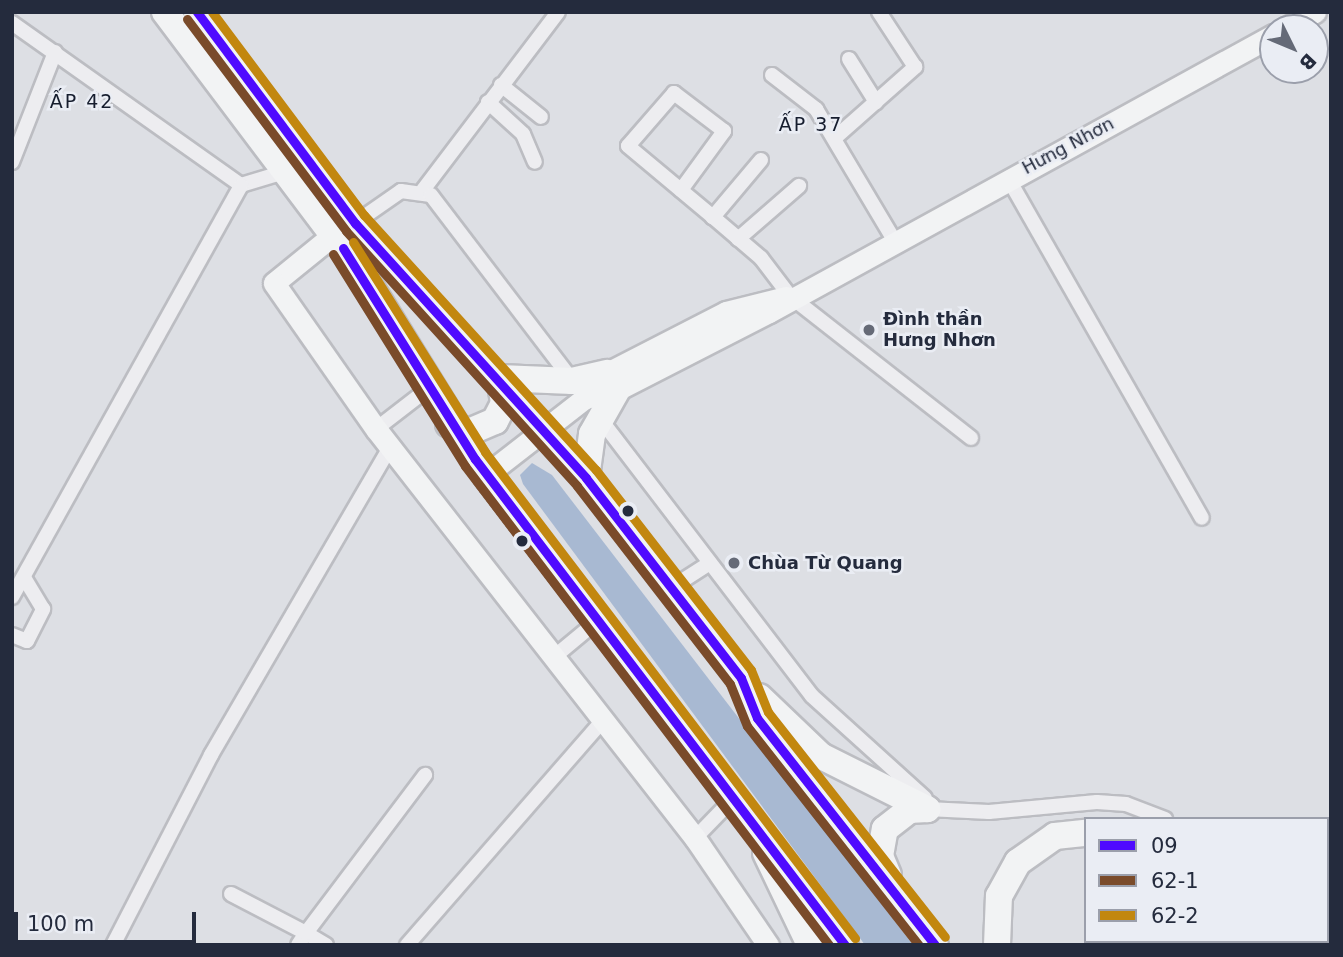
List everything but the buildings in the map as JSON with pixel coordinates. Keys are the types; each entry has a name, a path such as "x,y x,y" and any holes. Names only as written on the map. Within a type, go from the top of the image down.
{"highway":[{"path":"165,12 284,172 500,378 586,478 741,678 821,756 933,810"},
{"path":"197,12 344,229 449,424 731,801 845,945"},
{"path":"500,378 585,398 612,382"},
{"path":"449,424 468,432 495,421 504,403 500,378"},
{"path":"585,398 612,382"},
{"path":"585,398 586,478"},
{"path":"741,678 757,718 935,945"},
{"path":"908,910 883,868 879,842 895,819 933,810"},
{"path":"997,945 999,896 1018,862 1055,836 1084,833"},
{"path":"760,835 810,945"}],"street":[{"path":"423,190 558,12"},
{"path":"836,137 915,67 879,12"},
{"path":"12,23 241,185"},
{"name":"Hưng Nhơn","path":"612,382 790,296 1259,43"},
{"path":"12,162 55,51"},
{"path":"849,59 876,102"},
{"path":"772,75 816,109 836,137 894,240"},
{"path":"501,85 541,117"},
{"path":"681,190 724,131 674,93 628,146 738,239 790,296 971,438"},
{"path":"488,102 523,134 535,162"},
{"path":"713,217 761,160"},
{"path":"12,597 19,579 241,185 284,172"},
{"path":"1008,178 1202,517"},
{"path":"738,239 799,186"},
{"path":"423,190 401,191 344,229 274,284 376,429 695,838 768,945"},
{"path":"423,190 821,706 933,810 1097,802 1126,804 1160,817"},
{"path":"376,429 429,388"},
{"path":"486,475 585,398"},
{"path":"113,945 211,755 390,447"},
{"path":"671,588 710,563"},
{"path":"12,635 27,641 43,609 19,579"},
{"path":"554,657 596,623"},
{"path":"407,945 603,720"},
{"path":"302,939 425,775"},
{"path":"695,838 731,801"},
{"path":"231,894 302,939 326,945"}],"water":[{"path":"532,463 552,475 913,945 865,945 523,484 520,475"}],"transit line":[{"name":"09","path":"197,12 355,223 586,478 741,678 757,718 935,945"},
{"name":"62-2","path":"212,12 364,215 596,470 751,670 768,712 945,937"},
{"name":"62-1","path":"187,19 346,231 577,486 730,684 747,726 919,945"},
{"name":"62-2","path":"353,242 485,452 855,938"},
{"name":"09","path":"343,248 475,459 845,945"},
{"name":"62-1","path":"333,254 465,466 829,945"}],"place":[{"name":"Đình thần Hưng Nhơn","path":"869,330"},
{"name":"Chùa Từ Quang","path":"734,563"}],"district":[{"name":"ẤP 42","path":"82,102"},
{"name":"ẤP 37","path":"811,125"}]}
